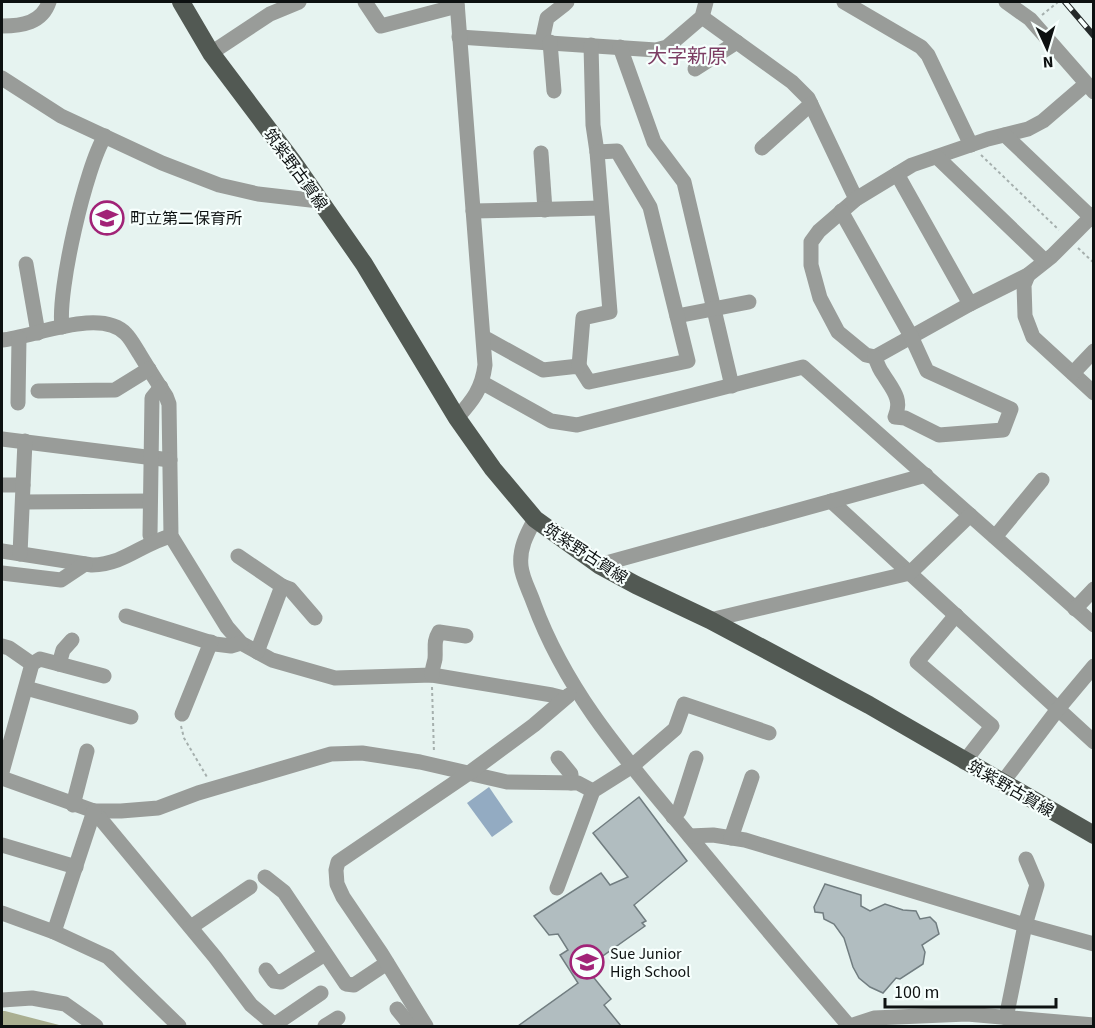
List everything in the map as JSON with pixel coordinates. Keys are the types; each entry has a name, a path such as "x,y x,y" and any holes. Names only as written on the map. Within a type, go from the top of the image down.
{"main road":[{"name":"筑紫野古賀線","path":"181,2 211,53 364,264 457,418 493,469 535,519 599,564 636,585 710,620 869,705 964,762 1094,835"}],"street":[{"path":"2,26 18,26 39,19 49,2"},
{"path":"211,53 270,14 299,2"},
{"path":"365,2 381,26 457,4 485,364 483,383 470,404 457,418"},
{"path":"554,91 546,41 547,18 567,2"},
{"path":"459,37 656,50 667,47 702,17 706,2"},
{"path":"844,2 921,47 928,55 971,145"},
{"path":"881,436 898,410 897,395 874,357 866,354 838,332 820,298 811,265 811,242 819,231 856,199 912,165 1028,129 1090,88 1033,23 1006,2"},
{"path":"702,17 792,82 808,98 856,199"},
{"path":"695,69 737,42"},
{"path":"591,45 593,125 610,312 583,318 579,366 589,382 688,361 650,207 616,151 597,152"},
{"path":"620,48 654,142 684,183 732,386"},
{"path":"2,78 61,116 162,163 219,185 258,194 319,201"},
{"path":"762,147 811,104"},
{"path":"874,357 1028,274 1046,261 1092,217 1005,135"},
{"path":"62,327 63,295 84,191 98,147 105,136"},
{"path":"541,153 545,210"},
{"path":"937,157 1046,261"},
{"path":"897,174 970,304"},
{"path":"473,211 601,208"},
{"path":"841,211 911,336 927,371 1011,409 1003,430 971,433 939,435 905,418 895,417"},
{"path":"26,264 38,333"},
{"path":"1028,274 1024,285 1025,316 1033,337 1094,393"},
{"path":"677,316 749,302"},
{"path":"2,340 62,327 106,323 116,326 126,334 169,404 171,536 227,627 241,644 272,660 335,678 432,675 552,695 570,694"},
{"path":"18,403 19,338"},
{"path":"487,339 543,370 579,366"},
{"path":"1073,373 1094,351"},
{"path":"483,383 551,422 577,425 803,368 1094,625"},
{"path":"38,391 115,390 149,369"},
{"path":"153,542 150,536 152,398 160,387"},
{"path":"2,439 170,460"},
{"path":"21,554 25,441"},
{"path":"599,564 926,475"},
{"path":"995,537 1042,480"},
{"path":"2,485 23,485"},
{"path":"23,502 150,501"},
{"path":"831,501 1094,742"},
{"path":"710,620 910,573 970,515"},
{"path":"535,519 520,553 521,568 570,694 850,1026 874,1018 967,1014 1015,1021 1094,1025"},
{"path":"2,551 84,564 105,564 118,561 153,542 171,536"},
{"path":"238,556 290,589 315,618"},
{"path":"2,573 62,580 84,564"},
{"path":"257,652 282,586"},
{"path":"1075,609 1094,589"},
{"path":"956,615 917,662 992,726 964,762"},
{"path":"126,616 211,642 231,646 241,644"},
{"path":"432,675 435,661 435,639 439,632 466,636"},
{"path":"59,664 63,650 72,640"},
{"path":"182,714 211,642"},
{"path":"2,646 33,664"},
{"path":"2,772 6,739 33,664 39,659 104,676"},
{"path":"1002,783 1094,666"},
{"path":"26,687 131,717"},
{"path":"421,1026 387,963 337,884 338,862 469,773 534,725 570,694"},
{"path":"557,888 594,790 631,767 675,729 684,704 769,733"},
{"path":"73,805 87,751"},
{"path":"2,778 94,811 158,808 213,788 331,754 362,753 435,765 507,782 578,783 594,790"},
{"path":"558,758 571,774 571,783"},
{"path":"673,817 679,811 696,758"},
{"path":"731,838 752,777"},
{"path":"54,932 94,811"},
{"path":"94,811 191,927 251,1005 275,1026 321,993"},
{"path":"690,836 713,835 745,840 1094,944"},
{"path":"2,845 76,867"},
{"path":"1015,1021 1025,925 1037,885 1026,860"},
{"path":"265,877 284,892 346,984 354,985 387,963"},
{"path":"191,927 250,887"},
{"path":"2,913 54,932 108,957 179,1026"},
{"path":"266,970 274,981 281,982 325,954"},
{"path":"2,1000 32,998 65,1004 96,1026"},
{"path":"397,1009 421,1026"}],"path":[{"path":"1033,23 1058,2"},
{"path":"971,145 1094,263"},
{"path":"432,675 435,765"},
{"path":"182,714 181,725 184,738 213,788"}],"green space":[{"path":"2,1011 5,1011 63,1026 2,1026"}],"water":[{"path":"489,787 513,822 492,837 467,803"}],"building":[{"path":"639,797 687,861 634,905 646,921 642,923 645,926 586,968 611,999 604,1005 621,1026 518,1026 578,983 560,955 568,950 558,934 549,935 534,916 601,873 610,885 628,877 593,833"},
{"path":"825,884 861,895 861,906 870,911 885,904 903,910 916,911 920,919 930,917 936,923 939,934 922,945 925,952 923,964 900,979 896,978 883,993 870,987 859,978 844,938 834,924 824,919 823,913 815,912 814,907"}],"railway":[{"path":"1065,2 1094,36"}],"place":[{"name":"町立第二保育所","path":"107,218"},
{"name":"Sue Junior High School","path":"587,962"}],"district":[{"name":"大字新原","path":"687,56"}]}
